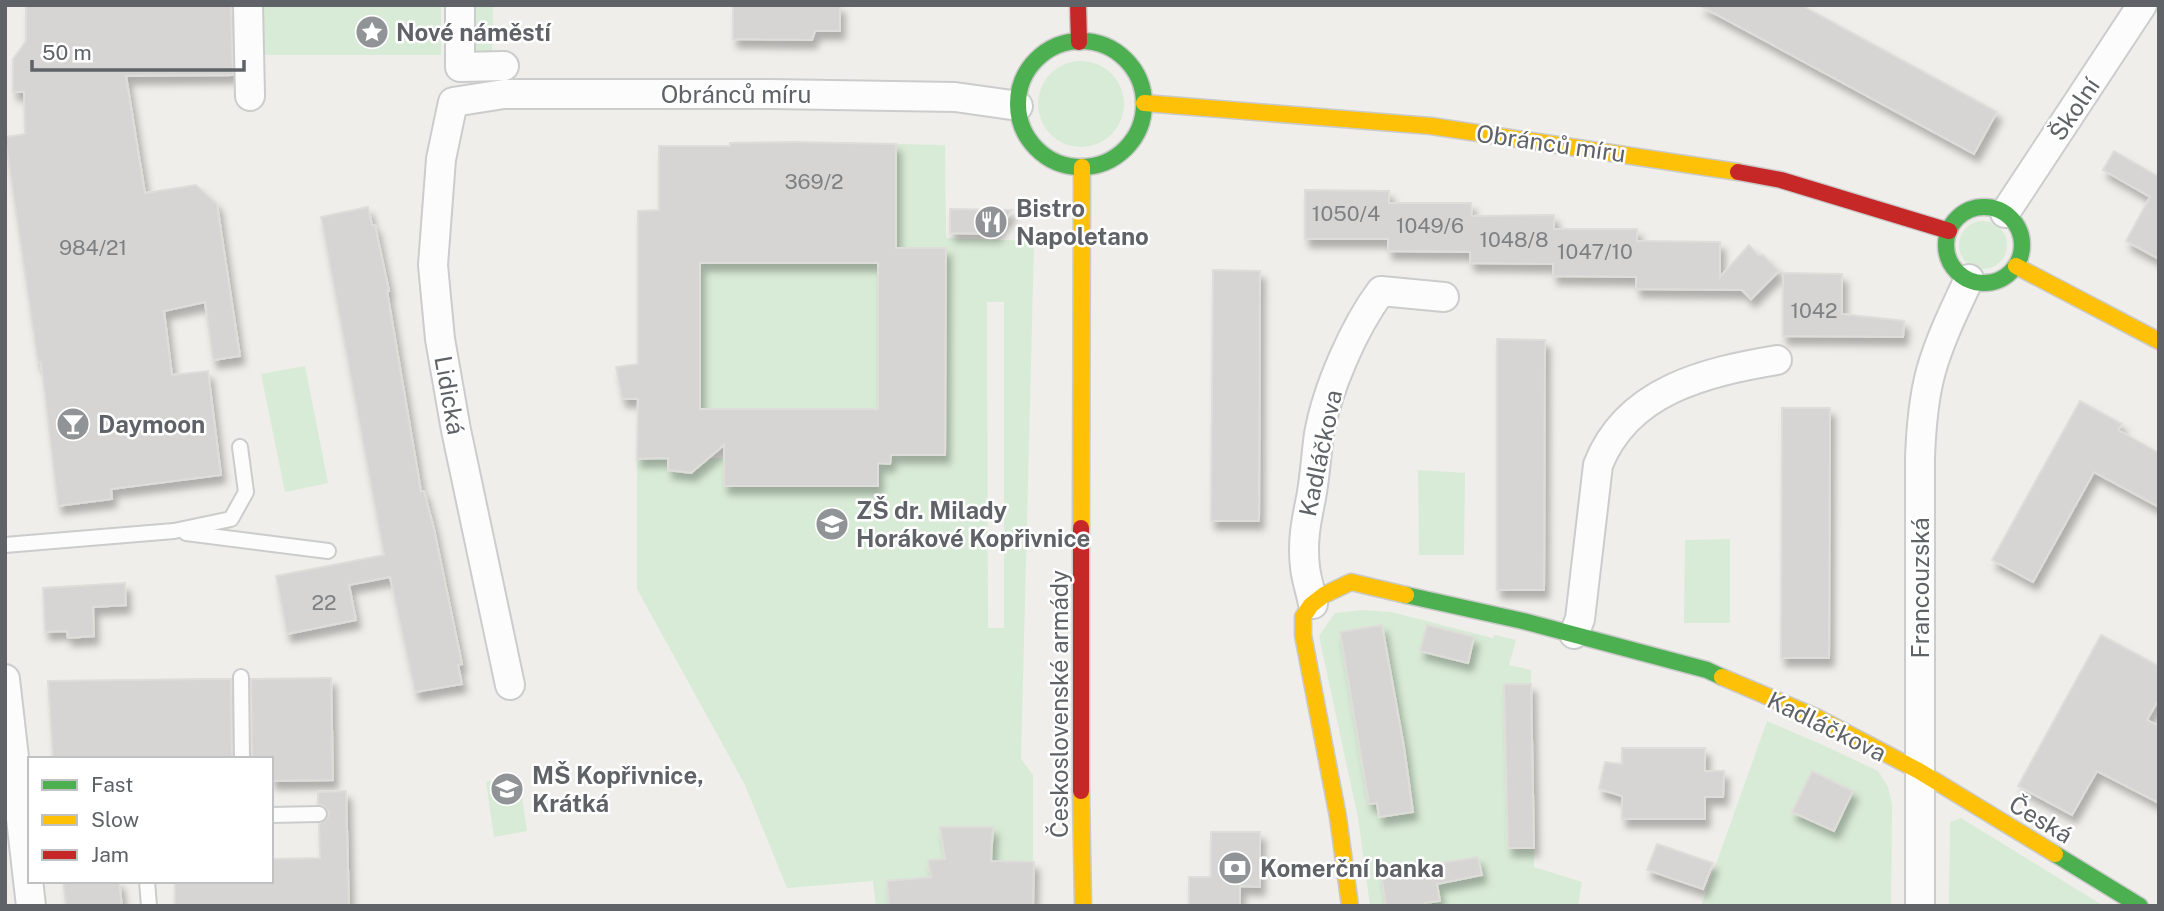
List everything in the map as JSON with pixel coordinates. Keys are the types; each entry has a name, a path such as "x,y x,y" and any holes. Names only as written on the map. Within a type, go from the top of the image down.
{"main road":[{"path":"1078,5 1080,41"},
{"path":"1080,41 1104,46 1125,59 1139,79 1144,103 1139,127 1126,148 1106,162 1082,167 1058,163 1037,150 1023,130 1018,106 1022,82 1035,61 1056,47 1080,41"},
{"name":"Obránců míru","path":"1144,103 1431,126 1699,165 1781,180 1949,231"},
{"name":"Československé armády","path":"1082,167 1080,698 1083,906"},
{"path":"1982,206 2005,213 2020,231 2021,255 2016,266 1995,281 1969,279 1958,272 1950,262 1946,249 1952,224 1960,215 1982,206"},
{"path":"2016,266 2159,341"},
{"name":"Kadláčkova","path":"1350,906 1338,817 1303,635 1303,617 1313,604 1331,590 1351,582 1574,634 1707,670 1816,717 1919,771"},
{"name":"Česká","path":"1919,771 2140,906"}],"street":[{"path":"248,5 250,96"},
{"path":"460,5 460,67 504,66"},
{"name":"Školní","path":"2005,213 2142,5"},
{"name":"Obránců míru","path":"453,102 504,94 771,94 955,97 1018,106"},
{"name":"Lidická","path":"453,102 441,159 433,265 440,339 456,430 510,685"},
{"name":"Francouzská","path":"1920,906 1922,422 1930,373 1937,351 1969,279"},
{"name":"Kadláčkova","path":"1313,604 1305,568 1304,522 1328,399 1347,352 1368,309 1381,291 1444,297"},
{"path":"1574,634 1580,619 1598,465 1602,453 1618,430 1646,405 1687,380 1734,367 1777,360"},
{"path":"5,679 28,860"},
{"path":"29,883 31,906"}],"lane":[{"path":"5,545 174,531 231,519 246,492 240,447"},
{"path":"174,531 328,551"},
{"path":"241,677 242,757"},
{"path":"273,815 319,814"},
{"path":"147,883 149,906"}],"green space":[{"name":"Nové náměstí","path":"259,5 441,5 441,55 258,55"},
{"path":"474,5 493,5 492,60 474,59"},
{"path":"1073,61 1089,61 1112,73 1121,87 1124,104 1121,121 1112,135 1089,147 1073,147 1057,140 1045,128 1038,112 1038,96 1045,80 1057,68"},
{"path":"896,144 945,145 946,238 1032,241 1034,244 1021,759 1033,775 1033,906 876,906 873,881 787,888 745,785 637,589 637,459 668,457 668,470 691,473 693,458 724,458 724,486 877,486 878,463 890,464 891,455 945,455 891,248 896,211","holes":["987,302 1004,302 1004,628 988,628"]},
{"path":"1983,221 2000,228 2007,245 2000,262 1983,269 1966,262 1959,245 1966,228"},
{"path":"700,263 878,263 878,409 700,442"},
{"path":"305,366 328,483 285,492 261,374"},
{"path":"1418,470 1465,473 1464,555 1419,555"},
{"path":"1730,539 1730,623 1684,623 1685,540"},
{"path":"1362,610 1391,612 1493,638 1495,635 1516,640 1509,665 1531,670 1531,684 1504,685 1507,848 1534,848 1534,867 1582,882 1578,906 1370,906 1358,818 1319,636 1335,613"},
{"path":"1767,721 1878,771 1888,787 1892,805 1891,906 1701,906"},
{"path":"519,776 527,831 494,837 486,782"},
{"path":"1961,818 2104,906 1949,906 1950,822"}],"building":[{"path":"26,5 231,5 233,75 126,76 145,193 196,185 217,204 240,356 213,360 205,302 164,311 172,375 208,371 221,475 111,489 112,499 58,506 41,362 38,363 5,137 25,134 24,92 13,92 13,59 26,41"},
{"path":"733,5 840,5 840,31 815,31 812,40 733,39"},
{"path":"1699,5 1801,5 1997,112 1974,154"},
{"path":"730,143 896,144 896,248 946,248 945,455 891,455 890,464 878,463 878,486 724,486 724,445 691,473 668,470 668,458 637,459 638,399 622,399 616,367 638,364 638,211 659,210 659,146 730,146","holes":["700,263 878,263 878,409 700,409"]},
{"path":"2114,151 2159,177 2159,259 2126,241 2150,197 2103,170"},
{"path":"1305,190 1389,191 1389,203 1471,203 1472,216 1554,215 1554,229 1637,229 1637,241 1720,242 1720,277 1749,245 1779,271 1751,299 1742,290 1636,289 1636,277 1553,276 1553,264 1470,263 1470,252 1388,251 1388,239 1305,239"},
{"path":"368,207 372,225 375,225 389,291 421,491 424,491 434,529 462,664 458,665 462,684 415,692 390,577 349,585 356,620 287,634 276,576 384,555 321,217"},
{"path":"950,209 1012,210 995,234 950,233"},
{"path":"1213,270 1260,271 1259,521 1211,521"},
{"path":"1783,273 1842,274 1842,314 1904,321 1903,337 1783,336"},
{"path":"1497,339 1545,340 1544,590 1497,590"},
{"path":"2080,401 2122,424 2118,430 2159,453 2159,507 2094,472 2033,582 1992,560"},
{"path":"1782,408 1830,408 1829,658 1781,658"},
{"path":"125,583 126,605 93,607 94,636 68,638 67,631 45,632 43,588"},
{"path":"1382,625 1413,812 1379,817 1377,803 1369,804 1340,632"},
{"path":"1427,625 1474,637 1468,663 1420,651"},
{"path":"2101,635 2159,666 2159,699 2147,720 2159,726 2159,803 2097,771 2072,815 2018,786"},
{"path":"331,678 333,780 273,781 273,757 252,757 251,679"},
{"path":"231,679 232,757 53,757 48,681"},
{"path":"1504,684 1531,684 1534,848 1508,848"},
{"path":"1622,748 1705,748 1705,771 1724,771 1723,797 1705,797 1705,819 1622,819 1622,796 1599,789 1605,762 1622,764"},
{"path":"1812,771 1853,791 1834,831 1792,812"},
{"path":"346,791 349,906 175,906 175,883 273,883 273,859 320,858 319,824 327,819 329,813 324,806 318,804 318,792"},
{"path":"940,827 993,827 991,861 1034,862 1033,906 889,906 887,881 931,877 928,860 945,859"},
{"name":"Komerční banka","path":"1211,832 1260,832 1260,887 1240,886 1240,906 1189,906 1189,877 1211,877"},
{"path":"1657,844 1713,863 1703,889 1647,870"},
{"path":"1478,857 1482,875 1437,884 1440,901 1425,903 1426,906 1386,906 1381,873"},
{"path":"63,883 119,883 122,906 66,906"}],"traffic: fast":[{"path":"1081,41 1105,46 1125,60 1139,80 1144,104 1139,128 1125,148 1105,162 1081,167 1057,162 1037,148 1023,128 1018,104 1023,80 1037,60 1057,46 1081,41"},
{"path":"1984,207 1998,210 2011,218 2019,231 2022,245 2019,259 2011,272 1998,280 1984,283 1970,280 1957,272 1949,259 1946,245 1949,231 1957,218 1970,210 1984,207"},
{"path":"1406,595 1523,621 1707,670 1722,677"},
{"path":"2055,854 2140,906"}],"traffic: slow":[{"path":"1144,103 1431,126 1738,172"},
{"path":"1081,528 1082,167"},
{"path":"2016,266 2159,341"},
{"path":"1350,906 1338,817 1303,635 1303,617 1311,605 1324,595 1351,582 1406,595"},
{"path":"1722,677 1816,717 1919,771 2055,854"},
{"path":"1081,791 1083,906"}],"traffic: jam":[{"path":"1078,5 1079,42"},
{"path":"1738,172 1781,180 1949,231"},
{"path":"1081,528 1081,791"}],"place":[{"name":"Nové náměstí","path":"372,32"},
{"name":"Bistro Napoletano","path":"991,222"},
{"name":"Daymoon","path":"73,424"},
{"name":"ZŠ dr. Milady Horákové Kopřivnice","path":"832,524"},
{"name":"MŠ Kopřivnice, Krátká","path":"507,789"},
{"name":"Komerční banka","path":"1235,868"}]}
